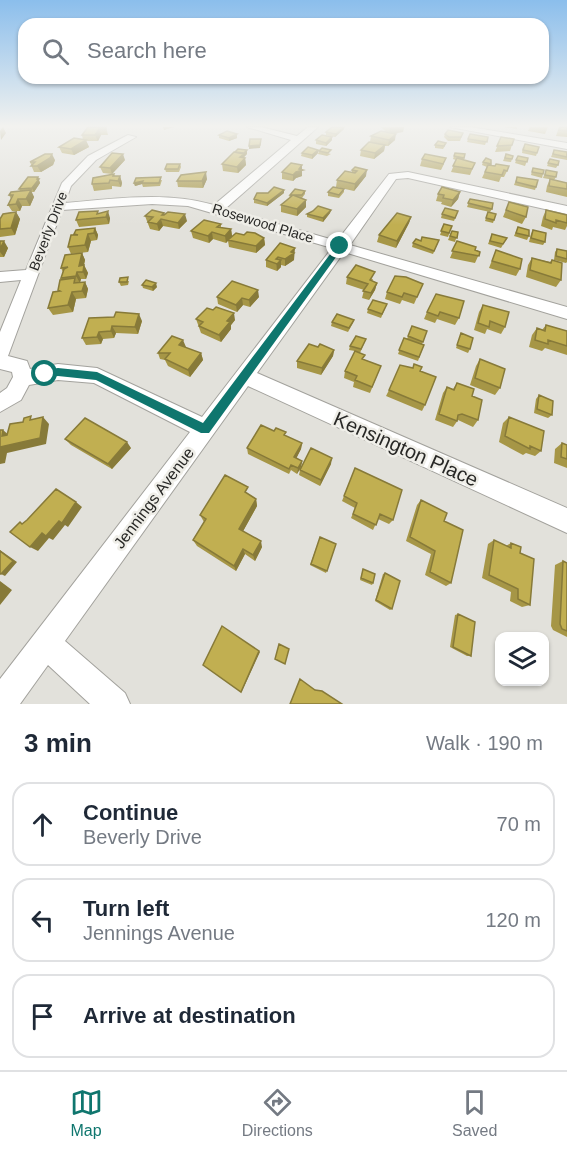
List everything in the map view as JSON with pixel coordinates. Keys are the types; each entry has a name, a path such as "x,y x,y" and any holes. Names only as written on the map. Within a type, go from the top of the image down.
{"street":[{"name":"Beverly Drive","path":"0,354 66,185 77,170 90,160"},
{"path":"217,209 273,160"},
{"name":"Jennings Avenue","path":"0,704 393,176 408,176 567,210"},
{"name":"Rosewood Place","path":"58,207 169,200 217,209 567,313"},
{"path":"0,277 31,274"},
{"path":"0,362 20,366 23,378 14,394 0,403"},
{"path":"23,378 58,372 97,376 205,429"},
{"name":"Kensington Place","path":"245,376 567,521"},
{"path":"45,643 114,704"}],"building":[{"path":"47,160 37,166 31,166 35,162 30,162"},
{"path":"106,160 118,160 110,168 100,167"},
{"path":"226,160 243,160 237,167 222,164"},
{"path":"426,160 445,160 443,164"},
{"path":"456,160 475,163 472,169 453,166"},
{"path":"491,160 491,164 483,162"},
{"path":"550,160 559,161 558,165 548,163"},
{"path":"291,163 302,165 299,169 303,170 293,175 282,172"},
{"path":"167,164 180,164 178,169 165,169"},
{"path":"496,164 509,166 502,175 485,172 488,165 495,166"},
{"path":"355,167 367,170 355,184 337,180 345,171 355,173 357,171 352,170"},
{"path":"533,168 544,170 543,174 532,172"},
{"path":"546,170 557,172 556,177 545,175"},
{"path":"206,172 202,181 177,181 181,175"},
{"path":"114,174 113,176 120,176 118,181 110,180 109,183 92,184 93,178"},
{"path":"28,177 39,179 32,188 19,189"},
{"path":"161,177 159,183 142,183 143,181 134,183 136,178"},
{"path":"517,177 538,180 536,187 516,182"},
{"path":"550,179 567,183 567,189 549,186"},
{"path":"274,187 284,190 267,203 254,199 257,193 268,193"},
{"path":"333,187 344,189 339,195 328,192"},
{"path":"442,187 460,192 453,200 443,198 444,195 438,194"},
{"path":"295,189 305,191 302,195 290,195"},
{"path":"31,190 26,199 18,199 16,204 8,205 13,195 9,195 11,192"},
{"path":"293,195 306,200 297,209 281,205"},
{"path":"470,199 493,203 492,209 468,203"},
{"path":"509,202 528,207 526,217 506,210"},
{"path":"318,206 331,210 323,218 307,214 313,211"},
{"path":"445,208 458,211 455,218 442,214"},
{"path":"152,210 164,213 162,215 168,212 185,214 178,223 161,219 157,224 148,222 153,217 145,216"},
{"path":"546,210 567,215 567,223 556,220 556,223 545,219"},
{"path":"98,211 97,214 108,211 106,217 76,220 79,212"},
{"path":"16,212 11,228 0,229 0,219 3,214"},
{"path":"488,212 496,214 494,220 486,218"},
{"path":"397,213 411,217 397,241 379,235"},
{"path":"204,220 221,224 217,227 231,229 225,236 212,232 208,236 191,231"},
{"path":"444,224 452,226 449,233 441,231"},
{"path":"518,227 529,230 529,236 516,233"},
{"path":"95,228 94,233 88,234 85,245 68,247 71,235 78,235 74,234 76,230"},
{"path":"533,230 546,233 545,242 531,238"},
{"path":"452,231 458,232 457,238 450,236"},
{"path":"247,232 264,238 256,246 228,240 236,233 244,235"},
{"path":"492,234 507,238 503,244 490,241"},
{"path":"422,237 439,240 434,251 413,243 416,239 421,241"},
{"path":"457,241 476,247 475,250 480,252 479,256 452,251"},
{"path":"280,243 295,248 291,252 294,253 285,259 278,257 276,259 281,260 277,264 266,260"},
{"path":"557,249 567,251 567,259 556,256"},
{"path":"496,250 522,259 520,269 492,261"},
{"path":"82,253 79,266 84,265 83,272 77,272 76,276 61,278 64,269 68,267 61,268 65,255"},
{"path":"532,258 551,263 552,260 562,263 561,280 530,270"},
{"path":"356,265 375,272 370,280 377,283 371,293 363,291 368,284 347,277"},
{"path":"395,276 406,277 423,284 417,297 404,293 402,297 387,292"},
{"path":"128,277 127,282 119,282 120,278"},
{"path":"75,278 74,283 85,282 82,291 72,292 68,305 48,308 53,292 60,291 58,290 60,280"},
{"path":"146,280 156,283 152,287 142,285"},
{"path":"232,281 258,290 249,300 242,298 236,305 217,297"},
{"path":"436,294 464,301 459,318 440,312 438,316 427,312"},
{"path":"373,300 387,304 382,314 368,309"},
{"path":"483,305 509,312 505,327 490,321 489,327 478,323"},
{"path":"216,307 234,313 219,335 199,326 203,322 196,319 207,308 213,310"},
{"path":"116,312 139,314 135,327 112,326 111,331 99,332 97,337 82,338 89,318 114,317"},
{"path":"337,314 354,320 349,328 332,322"},
{"path":"546,325 567,331 567,346 548,340 548,344 535,340 537,328 545,331"},
{"path":"412,326 427,331 423,342 408,336"},
{"path":"461,333 473,338 470,349 457,345"},
{"path":"172,336 183,340 179,345 201,353 188,370 165,359 170,353 158,353"},
{"path":"356,336 366,339 361,349 350,346"},
{"path":"404,338 424,345 419,357 399,350"},
{"path":"309,344 318,347 320,344 334,350 322,368 297,361"},
{"path":"355,351 365,355 362,359 381,366 372,387 355,380 357,376 345,371"},
{"path":"480,359 505,369 500,388 475,378"},
{"path":"414,364 422,367 420,371 436,377 425,405 389,390 400,365 413,368"},
{"path":"457,383 474,389 472,396 482,400 478,420 462,414 458,415 457,421 439,414 447,387 454,390"},
{"path":"539,395 553,401 552,415 537,409"},
{"path":"31,416 30,420 43,417 40,438 0,447 0,430 3,430 2,436 7,435 10,424 23,422 24,418"},
{"path":"509,417 544,431 541,451 530,446 530,449 505,436"},
{"path":"85,418 127,442 108,464 65,439"},
{"path":"261,425 274,431 276,428 286,432 284,435 302,443 294,457 302,461 298,468 291,465 289,469 247,448"},
{"path":"562,443 567,445 567,459 561,457"},
{"path":"311,448 332,458 321,480 300,470"},
{"path":"355,468 402,490 393,520 380,514 376,525 353,514 357,503 344,496"},
{"path":"225,475 248,487 245,492 256,499 239,529 261,541 253,555 243,549 234,566 193,540 206,519 200,515"},
{"path":"56,489 76,502 62,523 59,521 46,536 42,533 30,547 10,532 20,522 22,524 27,520"},
{"path":"421,500 447,513 444,521 463,530 451,583 430,572 435,551 410,537"},
{"path":"320,537 336,544 327,571 311,564"},
{"path":"494,540 511,548 511,543 521,547 520,553 534,559 530,605 518,599 518,589 489,575"},
{"path":"0,551 13,561 1,574 0,574"},
{"path":"563,561 567,563 567,631 562,629 560,624"},
{"path":"363,569 375,574 373,583 361,578"},
{"path":"385,573 400,581 392,609 376,600"},
{"path":"458,614 475,622 471,656 453,647"},
{"path":"222,626 259,651 241,692 203,665"},
{"path":"279,644 289,649 285,664 275,659"},
{"path":"300,679 315,690 322,691 342,704 290,704"}],"route":[{"path":"45,374 58,372 97,376 205,429 340,246"}]}
